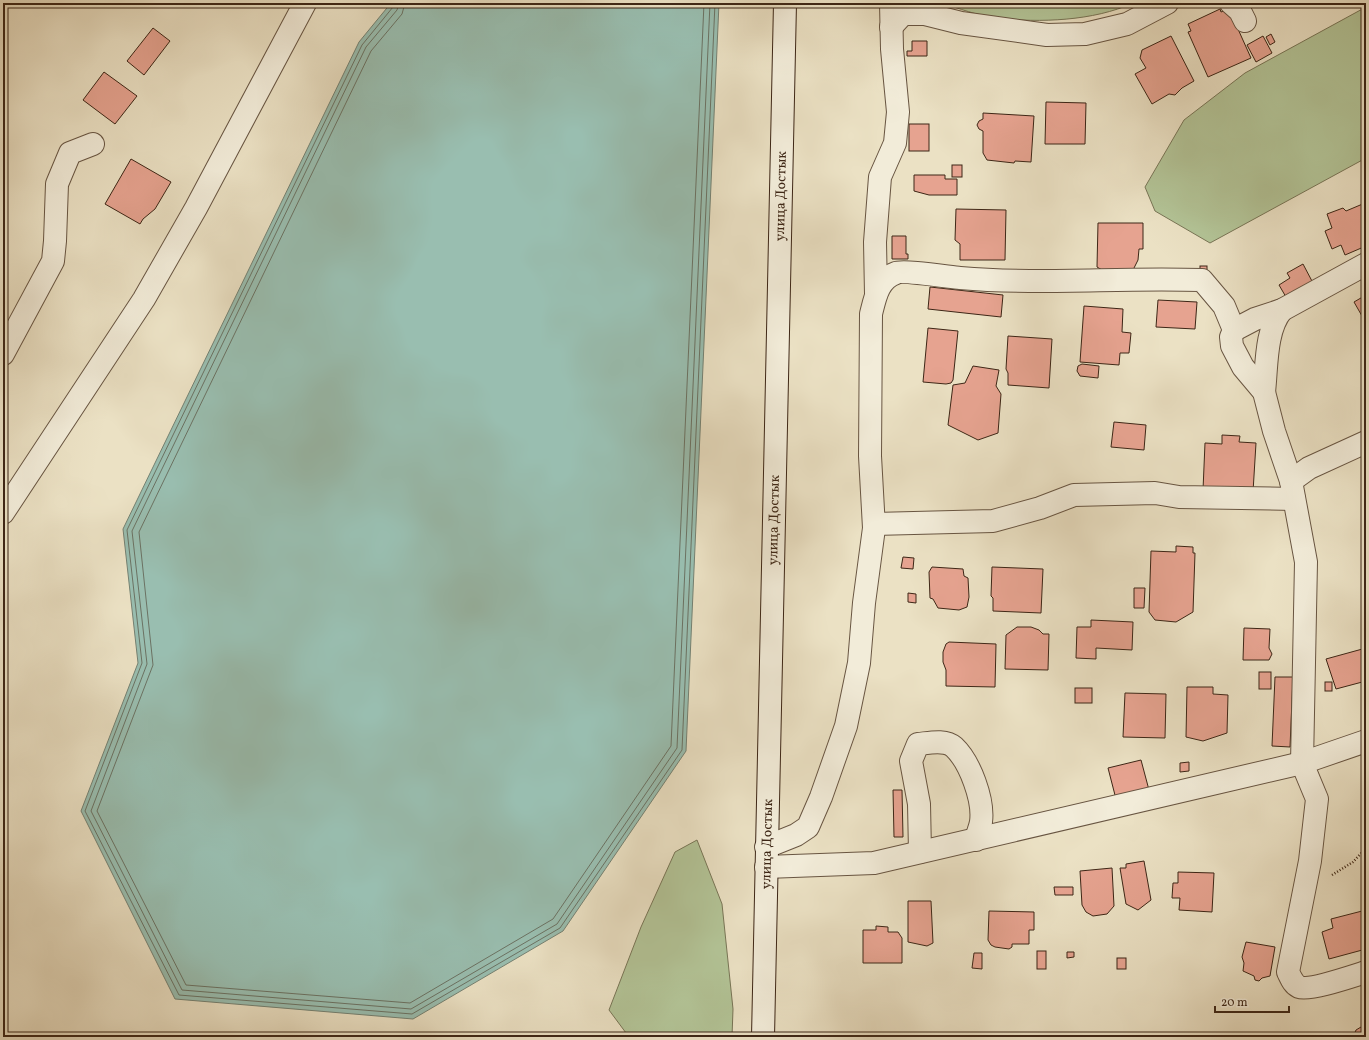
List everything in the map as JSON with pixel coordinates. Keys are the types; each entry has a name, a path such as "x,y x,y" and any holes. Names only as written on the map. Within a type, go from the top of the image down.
{"street":[{"path":"3,513 144,299 196,208 306,3"},
{"name":"улица Достык","path":"763,1037 785,3"},
{"path":"876,294 875,242 880,177 895,143 898,112 890,3"},
{"path":"891,27 904,14 925,14 944,17 961,23 1047,35 1085,34 1127,24 1167,3"},
{"path":"1231,3 1240,11 1245,21"},
{"path":"3,354 53,261 57,184 70,153 93,144"},
{"path":"1264,392 1244,367 1232,346 1231,337 1234,330 1255,319 1282,310 1366,264"},
{"path":"803,866 808,827 846,726 859,663 864,603 874,524 870,456 871,314 876,294 883,280 897,272 977,280 1067,282 1161,278 1202,280 1224,306 1234,330"},
{"path":"1282,310 1276,317 1270,338 1264,392 1274,431 1293,490 1306,562 1302,763 1317,799 1306,885 1288,972 1293,983 1300,987 1314,986 1366,972"},
{"path":"1293,490 1309,468 1366,442"},
{"path":"874,524 993,521 1040,508 1074,495 1155,493 1179,497 1293,490"},
{"path":"766,857 803,866 874,863 1302,763 1366,741"},
{"path":"920,852 919,804 911,761 918,744 937,742 954,746 969,768 978,791 981,821 976,840"},
{"path":"766,857 808,827"}],"path":[{"path":"1306,885 1322,880 1353,862 1366,848"}],"shaded area":[{"path":"940,3 1133,3 1101,14 1084,17 1048,20 1013,20 976,14"},
{"path":"1366,7 1366,158 1210,243 1155,211 1145,187 1184,120 1245,73"},
{"path":"697,840 722,904 733,1009 732,1037 629,1037 609,1010 641,927 675,852"}],"water":[{"path":"391,3 719,3 686,751 563,931 413,1019 175,999 81,811 138,663 123,529 359,42"}],"building":[{"path":"1220,9 1221,12 1229,9 1251,58 1208,77 1188,32 1191,31 1188,24"},
{"path":"153,28 170,41 144,75 127,61"},
{"path":"1271,34 1275,42 1270,45 1266,37"},
{"path":"1171,36 1194,81 1182,88 1175,95 1169,94 1152,104 1135,74 1146,68 1140,58 1142,50"},
{"path":"1263,36 1272,53 1256,62 1247,45"},
{"path":"912,41 927,41 927,56 907,56 907,51 912,51"},
{"path":"104,72 137,96 115,124 83,100"},
{"path":"1046,102 1086,103 1085,144 1045,144"},
{"path":"983,113 1034,116 1031,162 1015,161 1014,163 987,160 983,153 983,131 979,129 977,125 979,121 983,119"},
{"path":"909,124 929,124 929,151 909,151"},
{"path":"131,159 171,182 155,209 143,219 140,224 105,204"},
{"path":"952,165 962,165 962,177 952,177"},
{"path":"914,175 945,175 945,179 957,179 957,195 929,195 914,191"},
{"path":"1365,203 1366,246 1345,255 1341,245 1332,249 1325,231 1332,228 1327,214 1343,208 1346,211"},
{"path":"956,209 1006,210 1005,260 960,260 960,244 955,240"},
{"path":"1098,223 1143,223 1143,249 1139,249 1138,260 1132,272 1116,278 1097,267"},
{"path":"892,236 906,236 906,254 908,254 908,259 892,259"},
{"path":"1303,264 1313,283 1286,297 1279,285 1290,278 1287,273"},
{"path":"1200,266 1207,266 1207,273 1200,273"},
{"path":"930,287 1003,295 1001,317 928,309"},
{"path":"1366,295 1366,323 1354,302"},
{"path":"1158,300 1197,302 1195,329 1156,327"},
{"path":"1084,306 1123,309 1122,332 1131,333 1129,353 1120,353 1119,365 1080,362"},
{"path":"928,328 958,331 953,380 951,383 923,382"},
{"path":"1008,336 1052,339 1049,388 1008,385 1008,373 1006,369"},
{"path":"1082,364 1099,366 1098,378 1080,376 1077,371 1078,366"},
{"path":"973,366 999,370 996,386 1001,394 998,433 978,440 948,425 953,385 965,383"},
{"path":"1114,422 1146,425 1144,450 1111,447"},
{"path":"1222,435 1240,436 1239,442 1256,443 1253,492 1203,490 1205,443 1222,444"},
{"path":"1176,546 1193,547 1193,553 1195,553 1193,612 1176,622 1155,620 1149,612 1151,551 1176,552"},
{"path":"903,557 914,558 913,569 901,568"},
{"path":"932,567 963,569 964,576 968,578 969,597 967,607 959,610 938,608 933,599 930,598 929,572"},
{"path":"992,567 1043,569 1041,613 993,611 993,598 991,596"},
{"path":"1134,588 1145,588 1144,608 1134,608"},
{"path":"908,593 916,594 916,603 908,602"},
{"path":"1091,620 1133,622 1132,650 1096,648 1096,659 1076,658 1077,627 1091,627"},
{"path":"1017,627 1031,627 1039,630 1043,634 1049,634 1048,670 1005,669 1006,635"},
{"path":"1244,628 1270,629 1269,648 1272,654 1269,660 1243,660"},
{"path":"949,642 996,644 995,687 946,686 946,670 943,662 943,652 946,644"},
{"path":"1366,648 1366,681 1336,689 1326,659"},
{"path":"1259,672 1271,672 1271,689 1259,689"},
{"path":"1275,677 1293,677 1290,747 1272,746"},
{"path":"1325,682 1332,682 1332,691 1325,691"},
{"path":"1187,687 1213,687 1213,694 1228,695 1227,733 1203,741 1186,737"},
{"path":"1075,688 1092,688 1092,703 1075,703"},
{"path":"1125,693 1166,694 1165,738 1123,737"},
{"path":"1141,760 1149,790 1116,799 1108,768"},
{"path":"1189,762 1189,771 1180,772 1180,763"},
{"path":"893,790 902,790 903,837 894,837"},
{"path":"1144,861 1151,900 1138,910 1126,904 1120,868 1126,868 1126,864"},
{"path":"1112,868 1114,906 1107,914 1093,916 1086,912 1082,905 1080,871"},
{"path":"1178,872 1214,873 1212,912 1179,910 1180,898 1172,898 1173,883 1178,883"},
{"path":"1054,887 1073,887 1073,895 1055,895"},
{"path":"908,901 931,901 933,943 927,946 908,942"},
{"path":"1366,910 1366,949 1329,959 1322,932 1333,928 1331,919"},
{"path":"989,911 1034,912 1034,930 1029,930 1029,944 1012,944 1012,947 1009,949 991,945 988,940"},
{"path":"876,926 888,927 888,932 898,932 902,938 902,963 863,963 863,930 876,930"},
{"path":"1246,942 1275,947 1270,976 1262,978 1259,981 1255,980 1254,976 1243,971 1244,963 1242,957"},
{"path":"1037,951 1046,951 1046,969 1037,969"},
{"path":"1067,952 1074,952 1074,957 1067,958"},
{"path":"974,953 982,953 982,969 972,968"},
{"path":"1117,958 1126,958 1126,969 1117,969"},
{"path":"1361,1027 1366,1027 1366,1037 1353,1037 1356,1030"}]}
